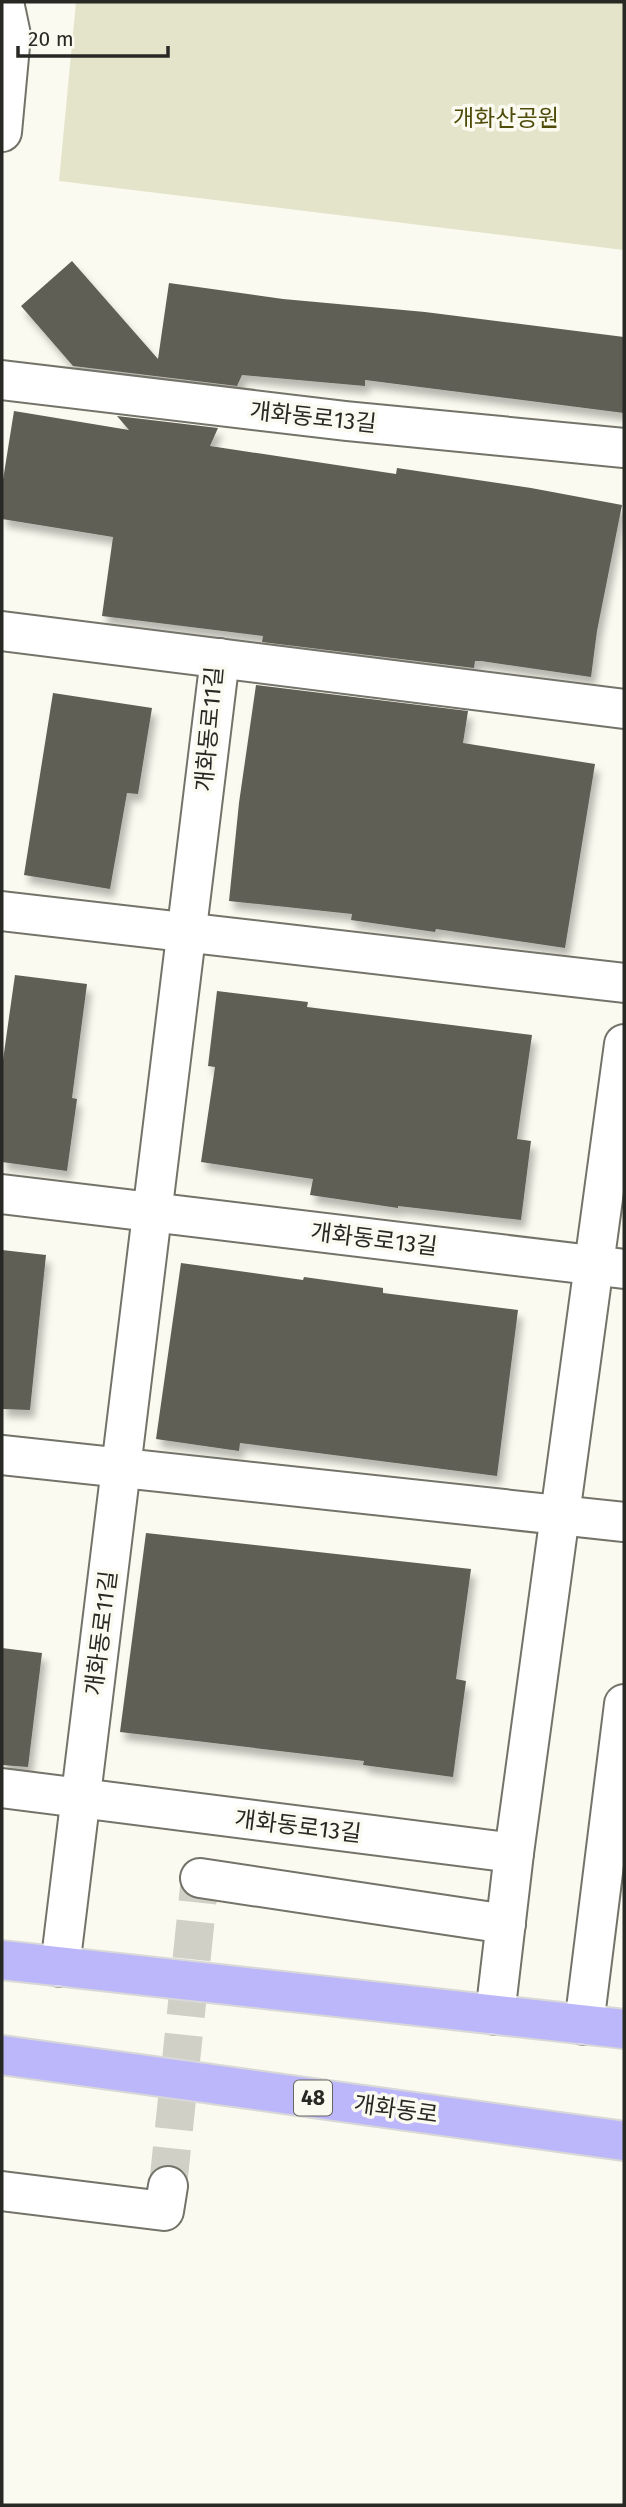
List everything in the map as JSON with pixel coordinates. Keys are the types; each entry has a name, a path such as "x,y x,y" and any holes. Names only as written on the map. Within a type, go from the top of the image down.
{"main road":[{"path":"2,1960 624,2029"},
{"name":"개화동로","path":"2,2055 624,2141"}],"street":[{"path":"2,132 11,35 4,2"},
{"name":"개화동로13길","path":"2,380 346,421 624,448"},
{"name":"개화동로11길","path":"2,631 220,658 60,1967"},
{"path":"220,658 624,709"},
{"path":"2,911 624,983"},
{"path":"495,2015 514,1853 562,1515 610,1267 624,1044"},
{"path":"2,1194 153,1212"},
{"name":"개화동로13길","path":"153,1212 610,1267"},
{"path":"2,1455 624,1522"},
{"path":"584,2025 624,1704"},
{"path":"2,1788 82,1799"},
{"name":"개화동로13길","path":"82,1799 514,1853"},
{"path":"200,1878 506,1924"},
{"path":"2,2191 164,2211 168,2186"}],"green space":[{"name":"개화산공원","path":"76,2 624,2 624,250 59,181"}],"building":[{"path":"72,261 158,359 169,283 283,299 425,312 624,337 624,413 365,380 365,386 242,375 237,386 73,366 21,306"},
{"path":"14,411 129,430 117,416 218,428 210,446 396,474 397,468 622,505 597,631 591,677 481,661 475,661 474,668 262,642 263,636 102,616 113,537 2,519 2,486"},
{"path":"256,685 468,711 463,743 595,764 565,948 436,929 435,932 351,920 352,914 229,901 239,803"},
{"path":"53,693 152,708 138,794 127,793 110,889 24,875"},
{"path":"15,975 87,984 72,1098 77,1099 67,1171 2,1162 2,1067"},
{"path":"217,991 308,1002 307,1007 532,1035 517,1139 531,1141 521,1220 398,1208 310,1195 313,1179 201,1162 215,1067 208,1066"},
{"path":"2,1250 46,1255 30,1410 2,1409"},
{"path":"181,1263 383,1288 383,1293 518,1310 497,1476 240,1443 239,1451 156,1439"},
{"path":"146,1533 471,1569 456,1679 466,1681 453,1777 363,1765 364,1761 120,1732"},
{"path":"2,1648 42,1653 28,1767 2,1765"}],"tunnel":[{"path":"168,2186 200,1878"}]}
